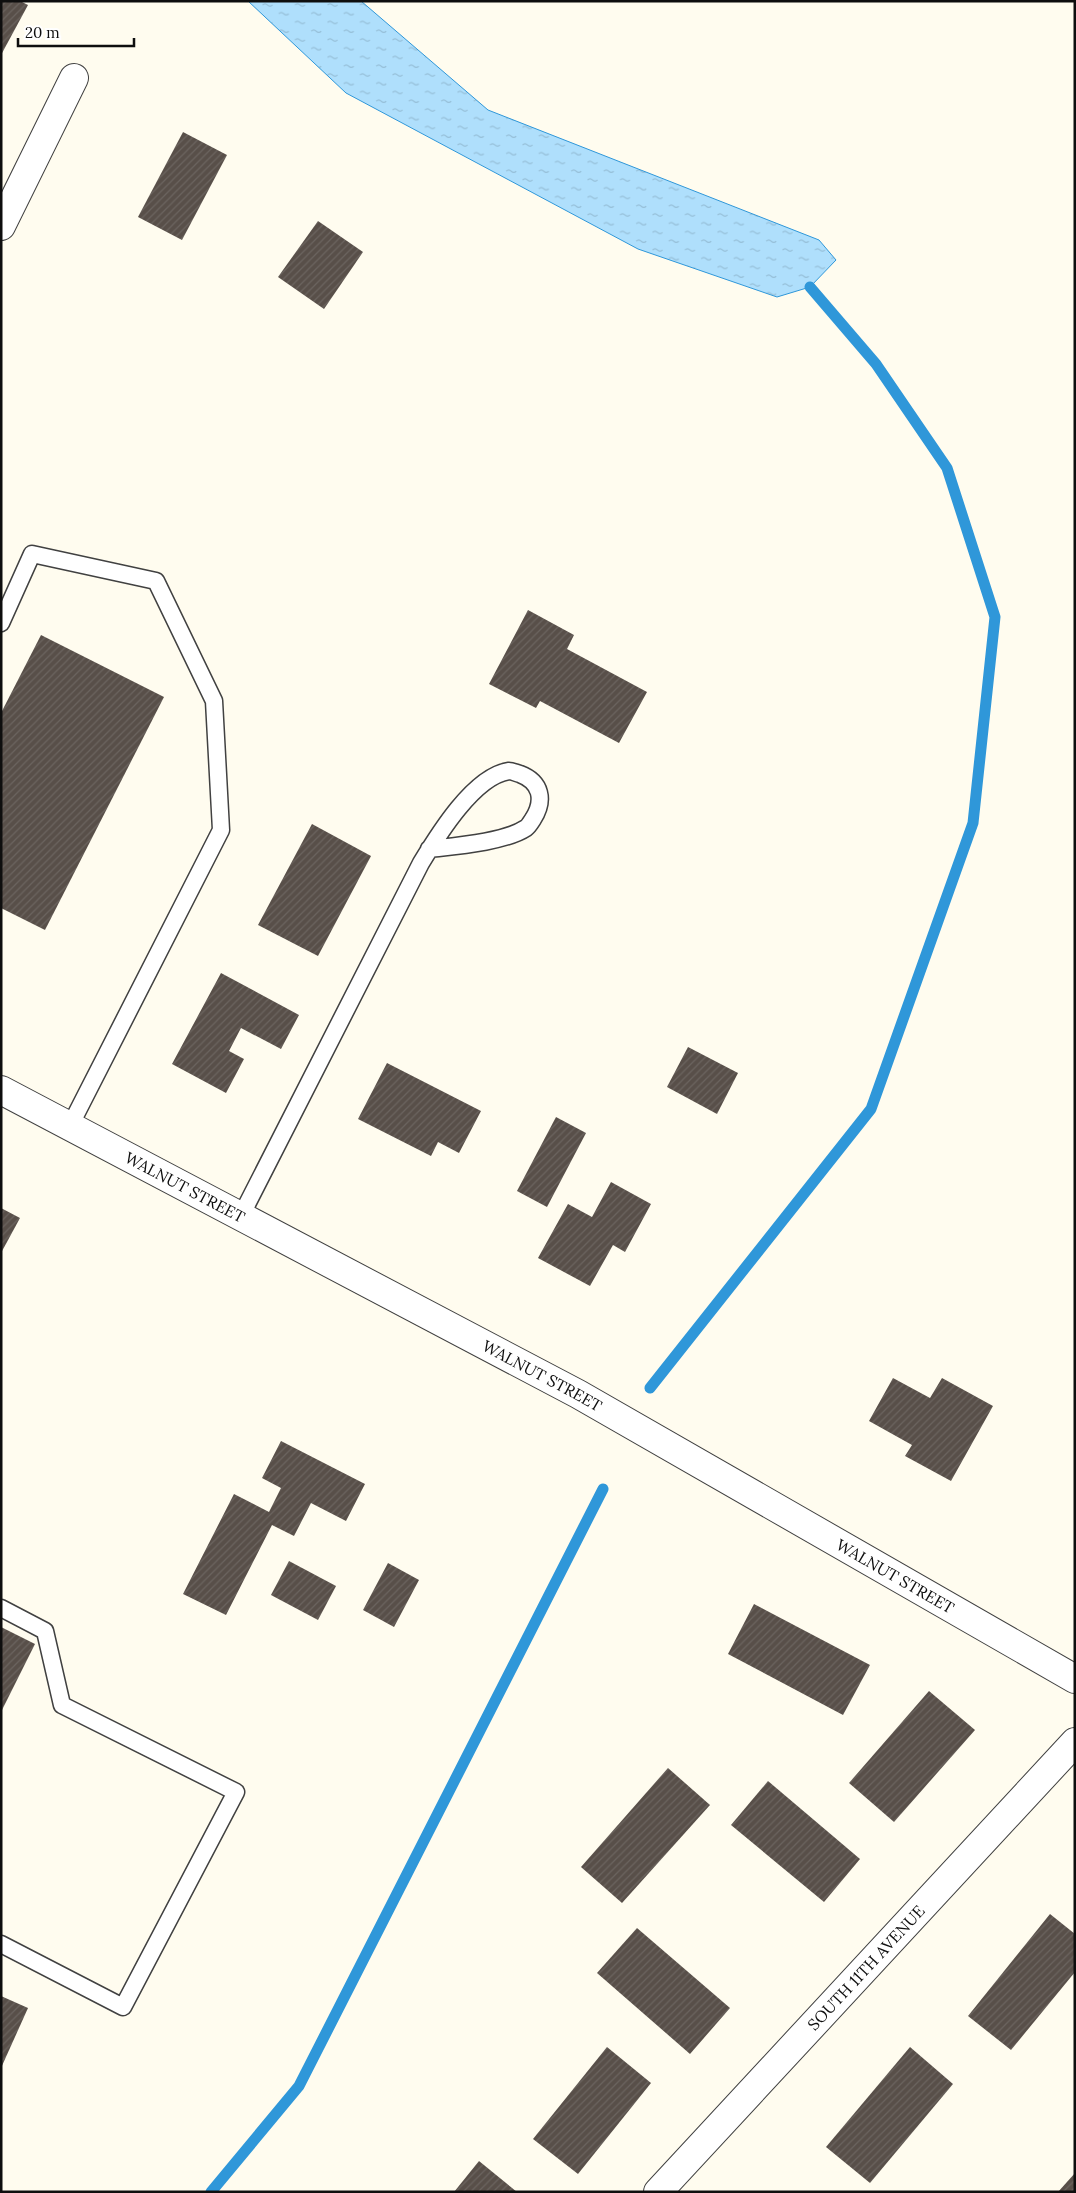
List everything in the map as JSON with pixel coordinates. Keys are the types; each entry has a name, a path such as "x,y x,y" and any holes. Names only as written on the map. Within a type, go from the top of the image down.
{"street":[{"path":"1,226 74,78"},
{"name":"WALNUT STREET","path":"1,1090 578,1394 1075,1679"},
{"name":"SOUTH 11TH AVENUE","path":"658,2192 1075,1742"}],"lane":[{"path":"1,623 32,554 156,581 214,701 220,830 70,1126"},
{"path":"241,1216 429,849 444,826 473,791 495,776 510,770 525,776 539,788 542,800 536,814 527,827 513,834 475,843 429,849"},
{"path":"1,1608 45,1631 62,1705 236,1792 123,2007 1,1944"}],"water":[{"path":"248,1 361,1 488,110 819,240 836,260 810,287 777,297 638,249 346,93"}],"building":[{"path":"1,1 20,1 28,5 1,55"},
{"path":"183,132 227,155 182,240 138,217"},
{"path":"318,221 363,252 324,309 278,277"},
{"path":"528,610 574,635 567,649 647,692 619,743 540,701 536,708 489,684"},
{"path":"41,635 164,697 45,930 1,908 1,713"},
{"path":"312,824 371,856 318,956 258,925"},
{"path":"221,973 299,1015 281,1049 241,1028 229,1051 244,1059 226,1093 172,1064"},
{"path":"688,1047 738,1073 717,1114 667,1087"},
{"path":"387,1063 481,1111 459,1153 438,1142 431,1156 358,1119"},
{"path":"556,1117 586,1133 547,1207 517,1191"},
{"path":"611,1182 651,1204 625,1252 613,1245 590,1286 538,1258 568,1204 592,1217"},
{"path":"1,1208 20,1218 1,1253"},
{"path":"893,1378 930,1398 942,1378 993,1406 951,1481 905,1456 912,1445 869,1421"},
{"path":"281,1441 365,1484 346,1521 311,1503 294,1536 272,1525 226,1615 183,1594 234,1494 269,1512 281,1488 262,1478"},
{"path":"289,1561 336,1586 318,1620 271,1595"},
{"path":"388,1563 419,1580 394,1627 363,1610"},
{"path":"754,1604 870,1665 843,1715 728,1654"},
{"path":"1,1627 35,1644 1,1712"},
{"path":"929,1691 975,1730 894,1822 849,1783"},
{"path":"668,1768 710,1805 622,1903 581,1867"},
{"path":"768,1781 860,1859 824,1902 731,1825"},
{"path":"1050,1914 1075,1934 1075,1972 1011,2050 968,2016"},
{"path":"637,1928 730,2008 690,2054 597,1973"},
{"path":"1,1996 28,2008 1,2068"},
{"path":"607,2047 651,2083 578,2174 533,2139"},
{"path":"910,2047 953,2084 870,2183 826,2147"},
{"path":"479,2161 517,2192 454,2192"},
{"path":"1075,2173 1075,2192 1058,2192"}],"waterway":[{"path":"650,1388 871,1109 973,823 995,617 947,468 876,364 810,287"},
{"path":"211,2192 299,2086 603,1489"}]}
